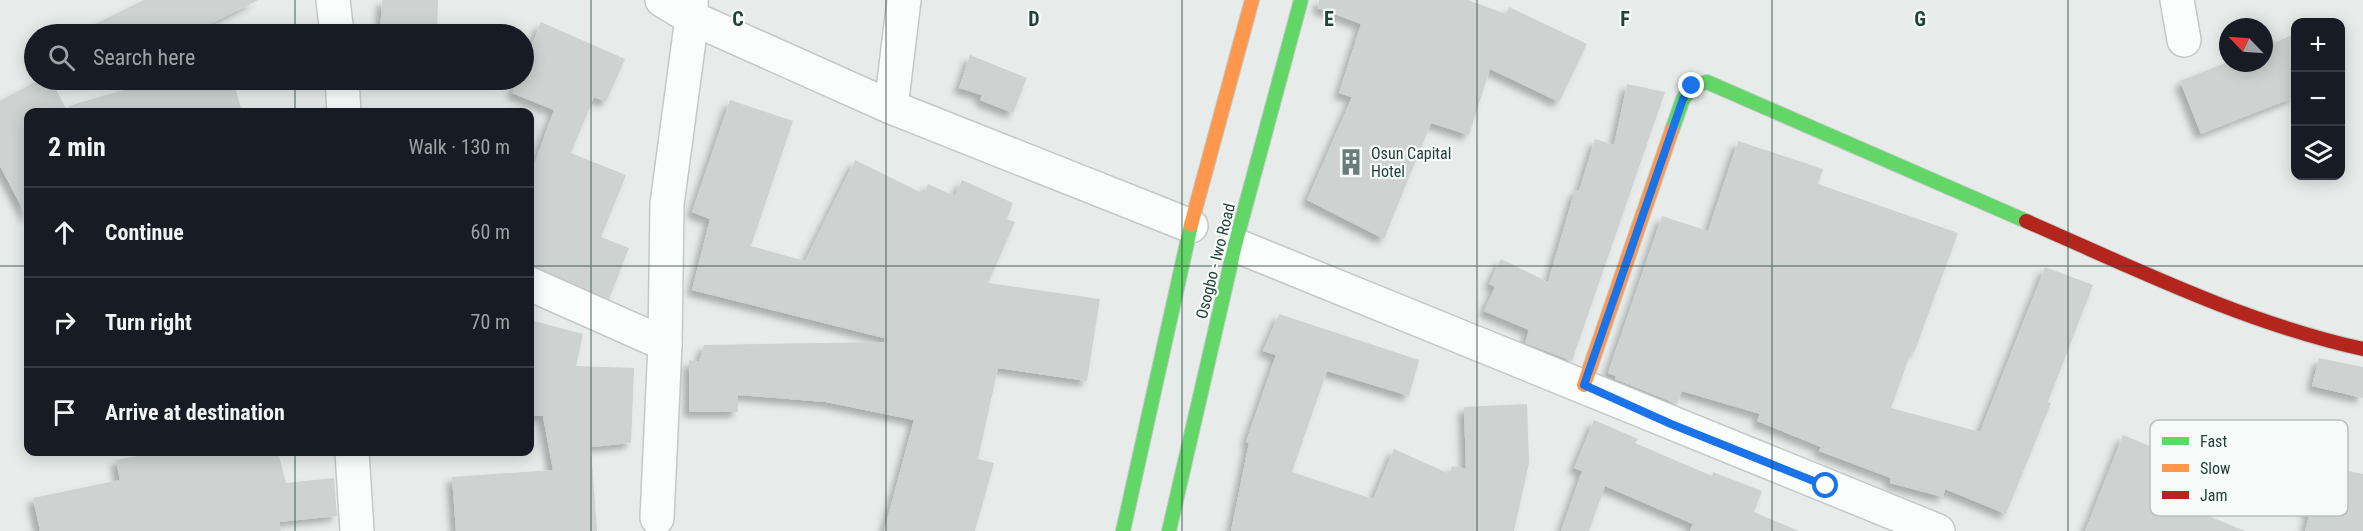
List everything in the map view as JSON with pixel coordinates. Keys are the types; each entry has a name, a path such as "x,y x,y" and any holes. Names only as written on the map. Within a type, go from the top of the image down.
{"main road":[{"name":"Osogbo - Iwo Road","path":"1123,531 1191,226 1252,0"},
{"name":"Osogbo - Iwo Road","path":"1169,531 1235,245 1301,0"},
{"path":"1584,385 1683,99 1692,86 1707,82 2216,304 2331,342 2363,349"}],"street":[{"path":"333,0 336,24"},
{"path":"662,0 692,9 891,107 1191,226"},
{"path":"891,107 903,0"},
{"path":"2177,0 2184,40"},
{"path":"657,518 665,344 667,204 692,9"},
{"path":"343,90 344,108"},
{"path":"1235,245 1584,385 1671,424 1938,531"},
{"path":"534,286 665,344"},
{"path":"352,456 357,531"}],"building":[{"path":"144,0 258,0 210,24 95,24"},
{"path":"382,0 438,0 437,24 381,24"},
{"path":"1319,0 1468,0 1506,14 1509,7 1587,44 1559,102 1490,69 1469,135 1431,123 1384,239 1307,200 1352,97 1339,93 1361,24 1318,8"},
{"path":"541,22 625,59 606,102 594,97 571,153 626,175 601,237 629,248 609,299 534,268 534,164 554,110 512,93 513,90 534,90 534,39"},
{"path":"2291,36 2291,99 2201,134 2180,81 2219,66 2219,72 2273,72 2273,43"},
{"path":"970,55 1027,78 1013,113 980,100 982,95 959,88"},
{"path":"1627,84 1665,92 1572,361 1525,343 1529,330 1484,311 1495,287 1489,284 1501,259 1548,282 1575,190 1579,191 1595,139 1614,145"},
{"path":"24,88 24,90 56,90 66,108 24,108 24,211 0,166 0,101"},
{"path":"124,90 236,90 241,108 69,108 69,106"},
{"path":"730,100 793,121 751,246 805,261 855,160 924,194 928,184 955,196 962,180 1013,203 1007,219 1015,222 988,283 1100,299 1087,381 998,368 978,459 994,463 975,531 884,531 914,420 826,402 738,395 738,412 689,412 689,360 699,362 704,345 884,342 884,338 692,290 710,219 692,212"},
{"path":"1738,141 1823,169 1818,184 1958,233 1914,353 1911,352 1891,408 1980,432 2045,267 2093,285 2048,402 2051,403 2006,514 1945,489 1943,497 1890,483 1891,478 1819,451 1821,447 1757,421 1760,414 1682,391 1677,404 1615,379 1616,376 1608,373 1662,216 1708,231"},
{"path":"1279,314 1419,360 1409,396 1327,371 1292,472 1373,499 1394,449 1450,474 1452,466 1466,469 1464,407 1527,404 1529,463 1514,531 1231,531 1249,443 1246,442 1276,355 1263,351"},
{"path":"534,321 583,334 576,366 634,368 631,443 591,447 597,531 456,531 452,477 553,470 543,416 534,416"},
{"path":"2319,358 2363,367 2363,398 2312,386"},
{"path":"1594,420 1638,439 1635,443 1712,476 1713,472 1762,491 1754,512 1799,531 1690,531 1693,524 1605,486 1589,531 1561,531 1582,471 1574,468"},
{"path":"2123,435 2150,446 2150,516 2208,516 2245,531 2085,531"},
{"path":"138,456 279,456 286,483 334,478 337,516 279,522 281,531 40,531 33,498 120,480 116,460"},
{"path":"2348,471 2363,474 2363,531 2305,531 2309,516 2348,516"}],"traffic: fast":[{"path":"1169,531 1235,245 1301,0"},
{"path":"1672,130 1683,99 1692,86 1707,82 2026,221"},
{"path":"1123,531 1191,225"}],"traffic: slow":[{"path":"1191,225 1252,0"},
{"path":"1584,385 1672,130"}],"traffic: jam":[{"path":"2026,221 2234,310 2276,325 2363,349"}],"place":[{"name":"Osun Capital Hotel","path":"1351,162"}],"route":[{"path":"1692,86 1683,99 1584,385 1671,424 1826,486"}]}
